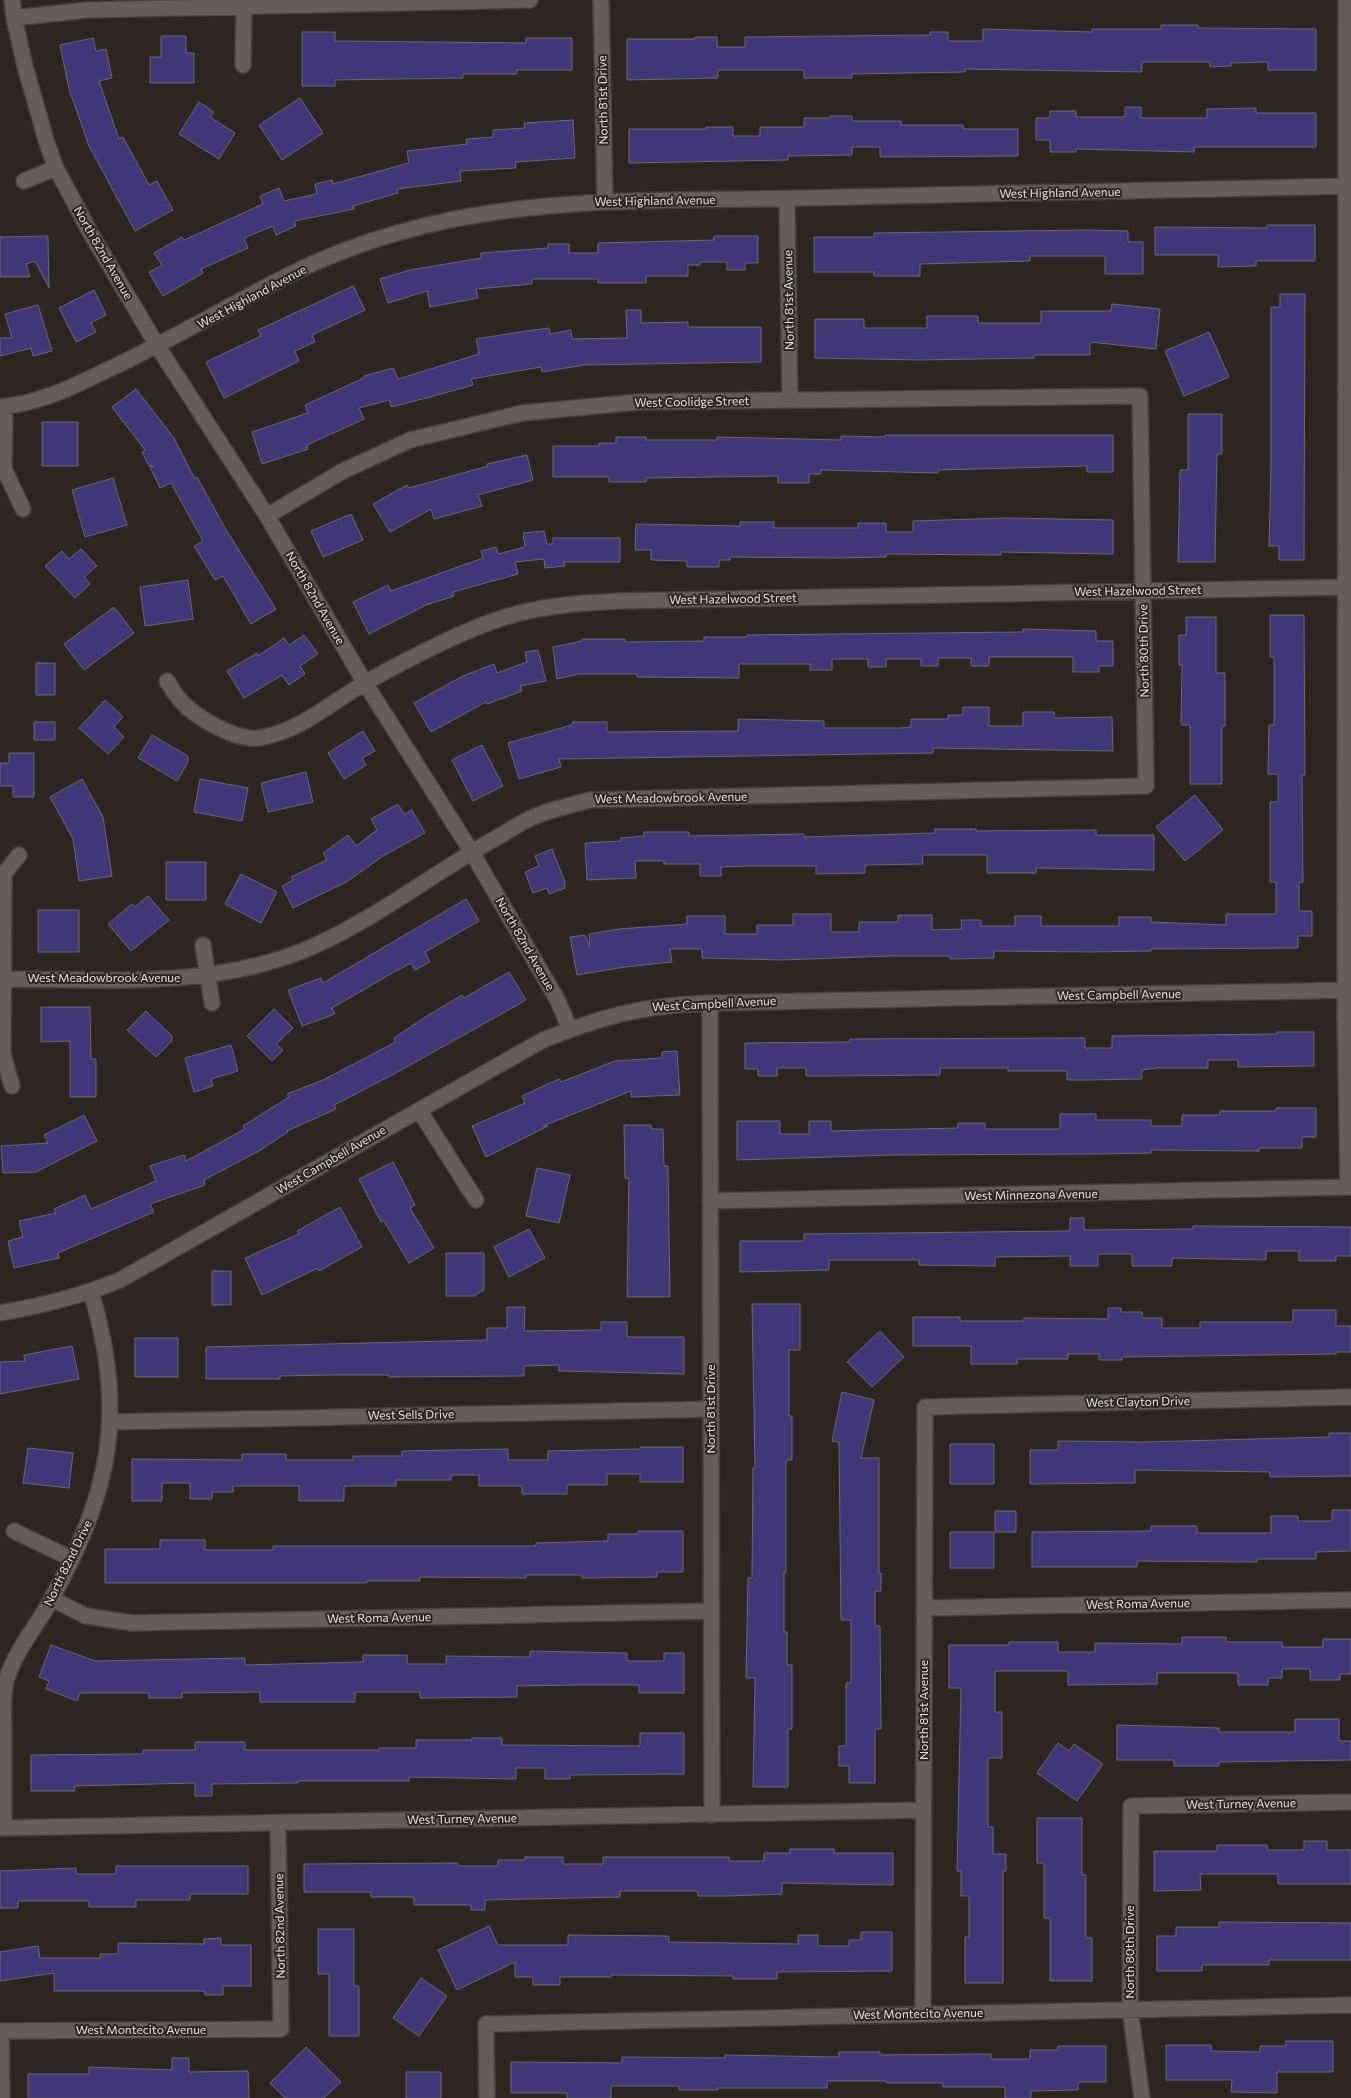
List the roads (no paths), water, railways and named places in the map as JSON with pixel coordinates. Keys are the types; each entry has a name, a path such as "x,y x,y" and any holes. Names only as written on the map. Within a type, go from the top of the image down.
{"street":[{"name":"North 82nd Avenue","path":"12,0 14,18 28,74 56,168 91,234 158,347 267,516 365,683 471,851 558,999 570,1029"},
{"path":"14,18 87,10 530,0"},
{"name":"North 81st Drive","path":"602,0 605,201"},
{"path":"1346,0 1349,186 1348,990 1350,1187"},
{"path":"243,65 244,7"},
{"path":"24,180 56,168"},
{"name":"West Highland Avenue","path":"2,407 44,398 80,383 158,347 289,275 378,237 451,220 527,208 605,201 787,199 1349,186"},
{"name":"North 81st Avenue","path":"787,199 790,401"},
{"name":"West Coolidge Street","path":"267,516 341,472 410,440 522,413 638,402 1140,396"},
{"name":"North 80th Drive","path":"1140,396 1146,786"},
{"path":"2,407 4,469 23,509"},
{"name":"West Hazelwood Street","path":"167,680 182,703 209,723 235,734 257,738 289,730 317,716 365,683 448,641 509,616 564,605 622,600 1348,587"},
{"name":"West Meadowbrook Avenue","path":"1,979 177,979 208,975 265,963 313,946 352,926 471,851 535,816 590,800 1146,786"},
{"path":"12,1086 3,1054 1,979 4,874 19,855"},
{"path":"203,945 212,1003"},
{"name":"West Campbell Avenue","path":"0,1313 91,1292 148,1266 543,1040 570,1029 630,1010 671,1004 710,1002 1348,990"},
{"name":"North 81st Drive","path":"710,1002 712,1815"},
{"path":"419,1110 476,1200"},
{"name":"West Minnezona Avenue","path":"710,1202 1350,1187"},
{"name":"North 82nd Drive","path":"2,1828 6,1682 16,1657 52,1599 72,1559 97,1500 106,1465 111,1422 106,1360 99,1320 91,1292"},
{"name":"West Clayton Drive","path":"925,1407 1351,1397"},
{"name":"North 81st Avenue","path":"923,2014 925,1407"},
{"name":"West Sells Drive","path":"111,1422 711,1409"},
{"path":"14,1531 72,1559"},
{"name":"West Roma Avenue","path":"52,1599 86,1616 132,1623 711,1611"},
{"name":"West Roma Avenue","path":"924,1608 1351,1600"},
{"name":"West Turney Avenue","path":"1131,1806 1351,1802"},
{"name":"North 80th Drive","path":"1131,1806 1130,2009 1142,2098"},
{"name":"West Turney Avenue","path":"2,1828 923,1810"},
{"name":"North 82nd Avenue","path":"278,1823 281,2029"},
{"name":"West Montecito Avenue","path":"487,2098 486,2024 1351,2004"},
{"name":"West Montecito Avenue","path":"2,2098 1,2031 281,2029"}]}
